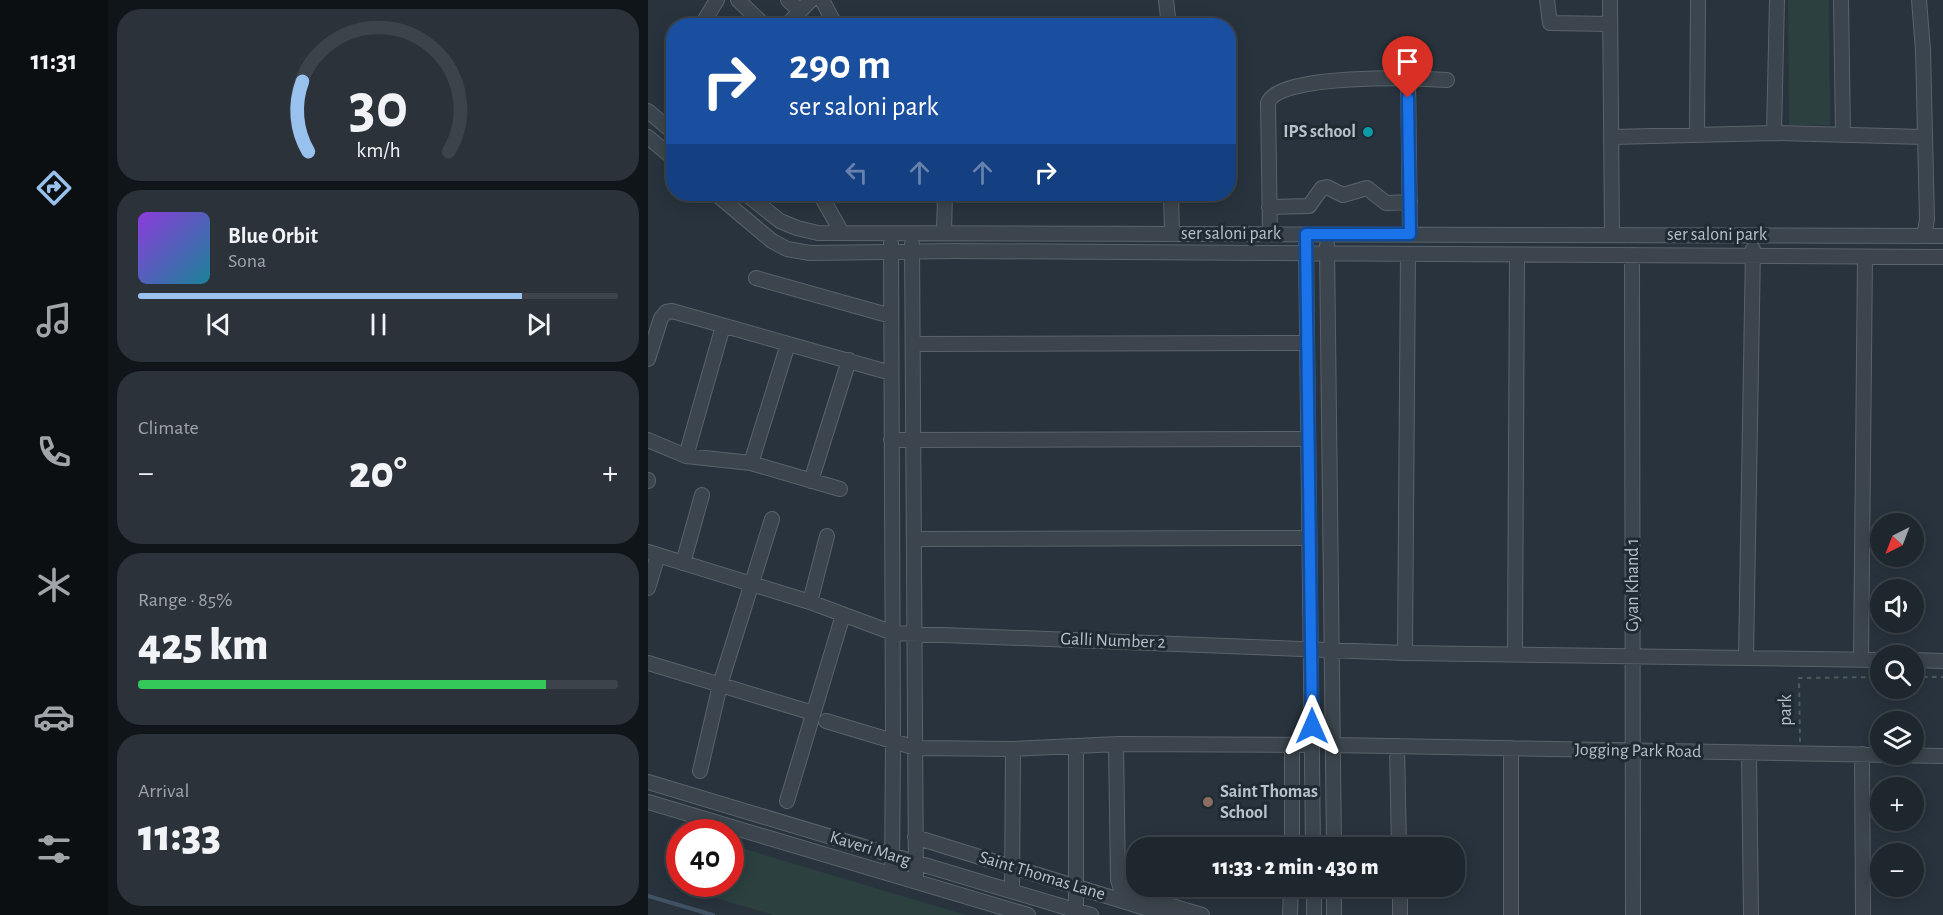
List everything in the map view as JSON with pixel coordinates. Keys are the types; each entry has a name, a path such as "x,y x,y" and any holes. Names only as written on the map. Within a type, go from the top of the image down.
{"street":[{"path":"705,18 717,0"},
{"path":"738,0 757,18"},
{"path":"788,0 800,11"},
{"path":"793,18 811,0"},
{"path":"822,0 832,18"},
{"path":"1166,0 1167,18"},
{"path":"1547,0 1550,23 1610,24"},
{"path":"1610,0 1612,235"},
{"path":"1697,135 1698,0"},
{"path":"1774,133 1777,0"},
{"path":"1841,0 1843,133"},
{"path":"1919,0 1923,50 1927,220 1924,236"},
{"path":"1408,77 1410,234"},
{"path":"1270,234 1268,103 1270,98 1296,85 1408,77 1448,80"},
{"path":"648,111 666,126"},
{"path":"1612,137 1774,133 1843,133 1924,137"},
{"path":"649,140 666,149"},
{"path":"1269,207 1309,206 1324,187 1343,195 1367,188 1386,203 1410,202"},
{"path":"724,201 772,241 787,249 810,253 1328,253 1943,257"},
{"name":"ser saloni park","path":"755,201 780,221 818,233 1943,236"},
{"path":"824,201 842,233"},
{"path":"944,233 945,201"},
{"path":"1170,201 1172,234"},
{"path":"891,233 892,874"},
{"path":"912,233 916,881"},
{"path":"1306,234 1313,837"},
{"path":"1327,234 1334,837"},
{"path":"1746,658 1753,235"},
{"path":"1405,652 1408,254"},
{"path":"1515,654 1517,255"},
{"name":"Gyan Khand 1","path":"1632,255 1633,915"},
{"path":"1861,660 1865,257"},
{"path":"756,278 891,316"},
{"path":"648,359 661,318 666,312 678,312 891,374"},
{"path":"686,456 723,326"},
{"path":"913,344 1307,343"},
{"path":"751,463 788,344"},
{"path":"811,481 849,360"},
{"path":"891,440 1308,439"},
{"path":"648,440 686,456 751,463 840,489"},
{"path":"683,562 702,495"},
{"path":"700,771 720,685 772,519"},
{"path":"810,602 827,536"},
{"path":"914,539 1309,538"},
{"path":"648,588 653,554"},
{"name":"Galli Number 2","path":"653,554 810,602 893,633 1405,652 1870,660"},
{"path":"787,801 843,615"},
{"path":"1924,660 1943,661"},
{"path":"648,663 813,713"},
{"path":"826,722 916,748 1312,745"},
{"path":"1116,745 1118,880 1121,889 1125,896 1202,915"},
{"path":"1292,745 1292,837"},
{"name":"Jogging Park Road","path":"1334,745 1943,756"},
{"path":"1076,746 1076,910"},
{"path":"1397,746 1399,837"},
{"path":"1511,748 1511,915"},
{"path":"1012,891 1013,749"},
{"path":"1749,753 1751,915"},
{"path":"1862,754 1863,915"},
{"name":"Kaveri Marg","path":"648,782 1092,915"},
{"name":"Kaveri Marg","path":"648,802 1028,915"},
{"name":"Saint Thomas Lane","path":"915,837 1076,886 1125,896 1168,915"},
{"path":"1290,915 1291,897"},
{"path":"1314,897 1314,915"},
{"path":"1334,897 1334,915"},
{"path":"1400,897 1400,915"}],"path":[{"path":"1924,677 1943,676"},
{"name":"park","path":"1799,742 1799,678 1870,677"}],"green space":[{"path":"1788,0 1829,0 1830,125 1789,125"},
{"path":"744,849 966,915 773,915 712,897 744,897"}],"waterway":[{"path":"648,896 713,915"}],"place":[{"name":"IPS school","path":"1368,132"},
{"name":"Saint Thomas School","path":"1208,802"}],"route":[{"path":"1312,726 1306,234 1410,234 1408,98"}]}
